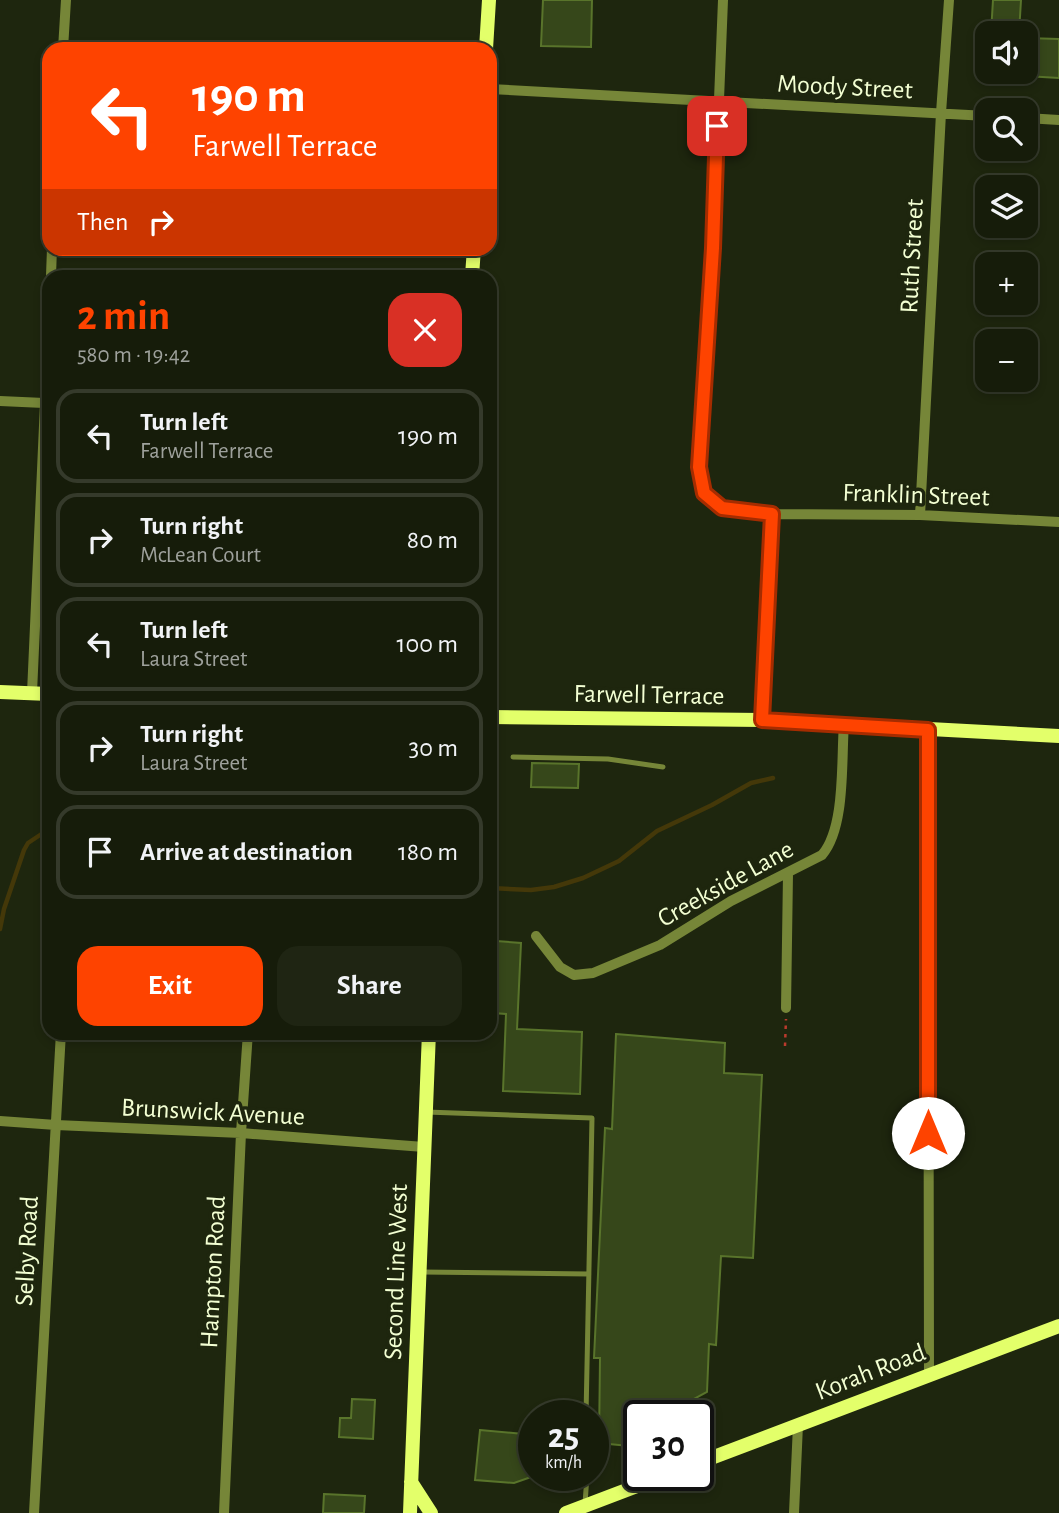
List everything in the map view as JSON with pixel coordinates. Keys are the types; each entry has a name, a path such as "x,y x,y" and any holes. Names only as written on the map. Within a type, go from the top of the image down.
{"street":[{"path":"63,42 66,0"},
{"path":"486,42 489,0"},
{"name":"Franklin Street","path":"723,0 713,248 699,467 704,493 722,508 772,514 920,515 1059,522"},
{"name":"Ruth Street","path":"920,515 949,0"},
{"name":"Moody Street","path":"497,89 975,115"},
{"path":"1038,119 1059,120"},
{"path":"0,401 42,403"},
{"path":"32,693 42,451"},
{"path":"762,720 772,514"},
{"path":"0,692 42,694"},
{"name":"Farwell Terrace","path":"497,717 762,720 1059,736"},
{"name":"Creekside Lane","path":"536,936 560,967 574,975 593,973 660,945 731,901 822,855 829,847 835,827 844,724"},
{"path":"928,730 929,1375"},
{"path":"786,1008 788,874"},
{"name":"Selby Road","path":"34,1513 61,1040"},
{"name":"Hampton Road","path":"224,1513 247,1040"},
{"name":"Second Line West","path":"410,1513 429,1040"},
{"name":"Brunswick Avenue","path":"0,1121 241,1133 424,1147"},
{"name":"Korah Road","path":"714,1457 1059,1326"},
{"path":"794,1513 798,1425"},
{"path":"411,1482 432,1513"},
{"path":"566,1513 584,1506 603,1506 633,1491"}],"lane":[{"path":"513,757 608,760 663,767"},
{"path":"426,1112 592,1118 586,1400"},
{"path":"419,1272 589,1274"},
{"path":"584,1506 585,1491"}],"path":[{"path":"785,1046 786,1008"}],"building":[{"path":"543,0 592,0 591,47 541,46"},
{"path":"993,0 1021,0 1020,21 992,21"},
{"path":"1038,38 1059,39 1059,78 1038,77"},
{"path":"532,763 579,764 578,788 531,787"},
{"path":"497,941 521,943 517,1029 582,1032 580,1094 503,1091 506,1014 497,1013"},
{"path":"616,1034 725,1043 724,1073 762,1075 753,1258 721,1256 716,1345 709,1344 707,1392 692,1400 623,1400 623,1445 609,1444 609,1400 600,1400 600,1358 594,1358 605,1128 612,1129"},
{"path":"352,1399 375,1400 373,1439 339,1437 340,1418 351,1418"},
{"path":"480,1430 518,1434 518,1482 475,1480"},
{"path":"324,1494 365,1496 364,1513 323,1513"}],"waterway":[{"path":"497,888 531,890 554,887 583,878 619,861 657,831 751,783 773,778"},
{"path":"0,929 24,850 28,843 42,834"}],"route":[{"path":"717,126 713,248 699,467 704,493 722,508 772,514 762,720 928,730 928,1133"}]}
